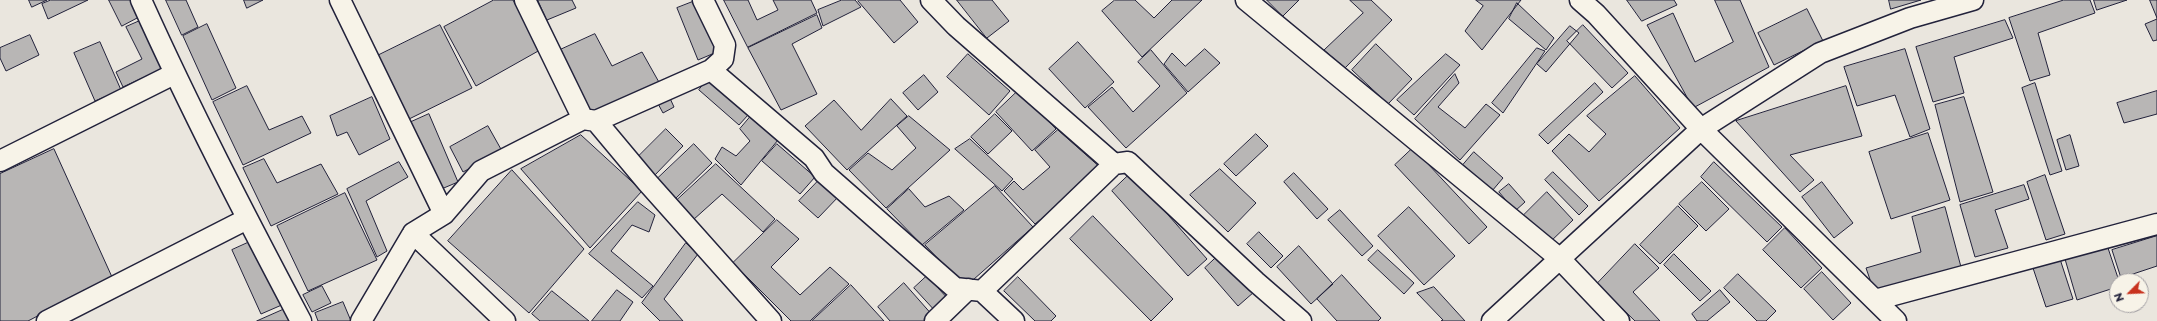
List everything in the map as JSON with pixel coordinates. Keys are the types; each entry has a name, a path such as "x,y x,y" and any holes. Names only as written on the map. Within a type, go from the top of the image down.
{"street":[{"path":"141,0 174,74 247,219 301,321"},
{"path":"340,0 444,214"},
{"path":"524,0 589,120 647,182 771,321"},
{"path":"361,321 412,233 444,214 481,171 589,120 711,70 723,59 725,45 703,0"},
{"path":"931,0 956,26 1114,164"},
{"path":"1246,0 1559,258 1619,321"},
{"path":"1580,0 1596,14 1701,129 1896,321"},
{"path":"1492,321 1701,129 1820,53 1910,18 1973,0"},
{"path":"711,70 814,158 824,172 955,288 975,290 1014,321"},
{"path":"0,161 174,74"},
{"path":"935,321 975,290 1114,164 1128,162 1256,282 1301,321"},
{"path":"47,321 247,219"},
{"path":"1875,300 2157,224"},
{"path":"412,233 505,321"}],"building":[{"path":"29,0 47,0 32,7"},
{"path":"51,0 88,0 48,19 42,4"},
{"path":"109,0 131,0 139,17 122,26"},
{"path":"166,0 186,0 198,27 182,35"},
{"path":"244,0 263,0 247,8"},
{"path":"494,0 513,0 540,50 476,86 444,27"},
{"path":"538,0 572,0 576,8 547,20"},
{"path":"724,0 748,0 757,20 778,10 773,0 811,0 817,13 748,47"},
{"path":"842,0 855,0 861,7 823,26 818,10"},
{"path":"900,0 918,22 894,43 858,1"},
{"path":"957,0 992,0 1009,21 987,38"},
{"path":"1115,0 1135,0 1154,18 1172,0 1202,0 1142,57 1102,11"},
{"path":"1267,0 1299,0 1283,16"},
{"path":"1350,0 1371,0 1392,20 1345,68 1324,50 1363,13"},
{"path":"1476,0 1521,0 1482,50 1465,31 1483,6"},
{"path":"1627,0 1674,0 1677,5 1642,21"},
{"path":"1715,0 1740,0 1769,67 1693,108 1647,25 1673,13 1695,62 1733,42"},
{"path":"1889,0 1921,0 1891,9"},
{"path":"2064,0 2090,0 2095,13 2038,33 2050,75 2030,81 2009,18"},
{"path":"2094,0 2127,0 2097,10"},
{"path":"2150,0 2157,0 2157,19"},
{"path":"695,1 717,52 698,60 677,8"},
{"path":"1517,3 1554,38 1546,50 1509,19"},
{"path":"1807,9 1823,41 1774,65 1758,33"},
{"path":"817,15 822,28 792,44 817,94 781,110 748,48"},
{"path":"2157,19 2157,40 2153,41 2145,24"},
{"path":"142,20 164,68 123,87 116,72 142,59 126,27"},
{"path":"2005,20 2013,38 1954,57 1964,93 1933,102 1916,47"},
{"path":"207,24 236,88 212,100 183,36"},
{"path":"440,25 472,88 407,120 375,57"},
{"path":"1583,25 1628,73 1612,88 1567,41"},
{"path":"1570,26 1579,33 1546,72 1537,64"},
{"path":"595,34 612,66 642,52 660,84 592,117 560,50"},
{"path":"30,35 39,55 6,71 0,58 0,48"},
{"path":"100,42 121,90 95,101 74,53"},
{"path":"1078,42 1114,82 1085,108 1049,69"},
{"path":"1376,44 1412,79 1388,104 1352,70"},
{"path":"1537,48 1545,51 1503,113 1492,103"},
{"path":"1205,49 1220,63 1188,92 1164,64 1172,53 1185,66"},
{"path":"1905,49 1930,129 1910,137 1895,95 1857,106 1844,67"},
{"path":"1151,50 1187,93 1126,148 1088,107 1112,87 1133,112 1160,86 1138,62"},
{"path":"968,54 1010,91 989,115 947,77"},
{"path":"1446,54 1460,65 1414,115 1397,100"},
{"path":"1455,74 1459,83 1438,107 1465,128 1486,104 1500,115 1460,160 1415,119"},
{"path":"924,75 938,92 918,110 903,93"},
{"path":"1635,76 1680,128 1599,201 1552,151 1569,134 1589,152 1606,134 1587,116"},
{"path":"708,79 748,115 739,125 699,90"},
{"path":"1595,83 1603,92 1548,144 1539,135"},
{"path":"2035,83 2062,171 2050,175 2022,88"},
{"path":"247,86 269,130 302,116 311,133 243,165 213,102"},
{"path":"1846,86 1862,136 1790,155 1814,180 1800,192 1736,121"},
{"path":"1019,90 1056,129 1032,151 996,112"},
{"path":"2157,91 2157,114 2124,123 2117,103"},
{"path":"668,94 674,107 663,113 656,100"},
{"path":"372,97 390,139 359,155 347,132 337,136 330,116"},
{"path":"1964,97 1993,192 1960,202 1935,105"},
{"path":"891,99 907,116 847,170 805,126 834,100 861,130"},
{"path":"429,114 458,182 439,190 409,123"},
{"path":"995,114 1012,131 988,154 971,137"},
{"path":"751,116 778,140 741,185 715,159 722,147 736,156 750,141 740,129"},
{"path":"909,116 950,150 886,208 849,170 868,153 892,170 916,148 897,126"},
{"path":"488,126 502,151 463,172 450,147"},
{"path":"666,129 683,146 653,177 635,160"},
{"path":"1058,130 1102,169 1035,224 1004,191 1014,181 1023,190 1050,167 1035,150"},
{"path":"1928,133 1950,200 1891,219 1869,152"},
{"path":"1256,134 1268,146 1236,176 1224,164"},
{"path":"581,135 642,191 590,248 521,169"},
{"path":"2070,135 2079,166 2066,170 2057,140"},
{"path":"970,139 1013,179 1002,191 955,149"},
{"path":"694,144 712,163 674,200 655,181"},
{"path":"777,144 815,177 800,194 762,161"},
{"path":"1413,148 1487,227 1469,244 1395,165"},
{"path":"54,149 112,277 28,321 0,321 0,174"},
{"path":"1474,152 1503,178 1492,191 1463,165"},
{"path":"264,159 277,183 321,164 338,194 271,226 243,168"},
{"path":"399,162 408,177 366,201 387,251 377,257 347,189"},
{"path":"1714,162 1782,227 1767,242 1701,177"},
{"path":"716,164 775,219 763,232 722,194 693,220 675,202"},
{"path":"1220,169 1256,203 1228,232 1190,195"},
{"path":"512,170 584,249 529,313 448,241"},
{"path":"1553,172 1588,206 1579,215 1545,180"},
{"path":"1131,173 1207,259 1188,276 1112,191"},
{"path":"1294,173 1328,209 1317,219 1284,182"},
{"path":"2045,175 2065,234 2046,240 2027,182"},
{"path":"822,177 840,195 818,218 799,201"},
{"path":"1702,182 1729,209 1706,231 1679,204"},
{"path":"1822,182 1853,223 1834,238 1802,197"},
{"path":"1509,184 1525,202 1515,211 1499,192"},
{"path":"2024,185 2029,199 1995,210 2008,248 1975,257 1960,205"},
{"path":"995,186 1033,227 965,287 925,245"},
{"path":"909,189 925,207 949,196 964,210 922,245 887,209"},
{"path":"1547,192 1573,220 1549,243 1523,216"},
{"path":"345,193 377,260 308,291 277,226"},
{"path":"638,202 655,215 649,232 632,225 611,251 653,286 642,298 589,254"},
{"path":"1678,206 1698,226 1660,264 1640,245"},
{"path":"1409,207 1455,256 1424,285 1378,236"},
{"path":"1945,207 1961,267 1874,291 1866,268 1921,252 1912,217"},
{"path":"1340,210 1373,246 1362,256 1328,220"},
{"path":"1093,216 1173,299 1151,321 1070,239"},
{"path":"777,220 799,239 771,267 800,295 830,267 849,284 810,321 791,321 733,263"},
{"path":"1785,228 1822,268 1801,288 1763,250"},
{"path":"1259,232 1283,256 1271,268 1247,244"},
{"path":"2157,236 2157,266 2136,273 2119,273 2112,250"},
{"path":"254,240 284,304 261,314 232,250"},
{"path":"686,243 698,254 664,299 683,321 660,321 642,303"},
{"path":"1635,244 1659,268 1633,292 1660,321 1635,321 1597,284"},
{"path":"2107,245 2116,273 2109,273 2109,290 2077,300 2065,259"},
{"path":"1299,246 1333,284 1311,304 1277,267"},
{"path":"1378,250 1414,283 1404,294 1368,260"},
{"path":"1220,254 1254,292 1238,306 1205,268"},
{"path":"1674,254 1711,291 1700,301 1664,265"},
{"path":"2060,259 2073,299 2046,307 2033,268"},
{"path":"1822,272 1851,303 1833,320 1804,289"},
{"path":"1738,274 1776,311 1766,321 1757,321 1724,288"},
{"path":"1342,275 1381,318 1378,321 1337,321 1317,299"},
{"path":"927,276 950,301 937,313 914,288"},
{"path":"1018,277 1056,316 1051,321 1035,321 1004,291"},
{"path":"904,283 934,317 929,321 890,321 878,307"},
{"path":"851,285 884,321 812,321"},
{"path":"322,286 331,303 312,312 303,295"},
{"path":"1434,287 1465,321 1441,321 1443,320 1417,293"},
{"path":"617,290 633,302 620,321 592,321"},
{"path":"1720,290 1730,302 1707,321 1697,321 1692,314"},
{"path":"552,291 589,321 540,321 532,314"},
{"path":"343,302 351,321 318,321 315,313"},
{"path":"287,308 293,321 257,321"}]}
